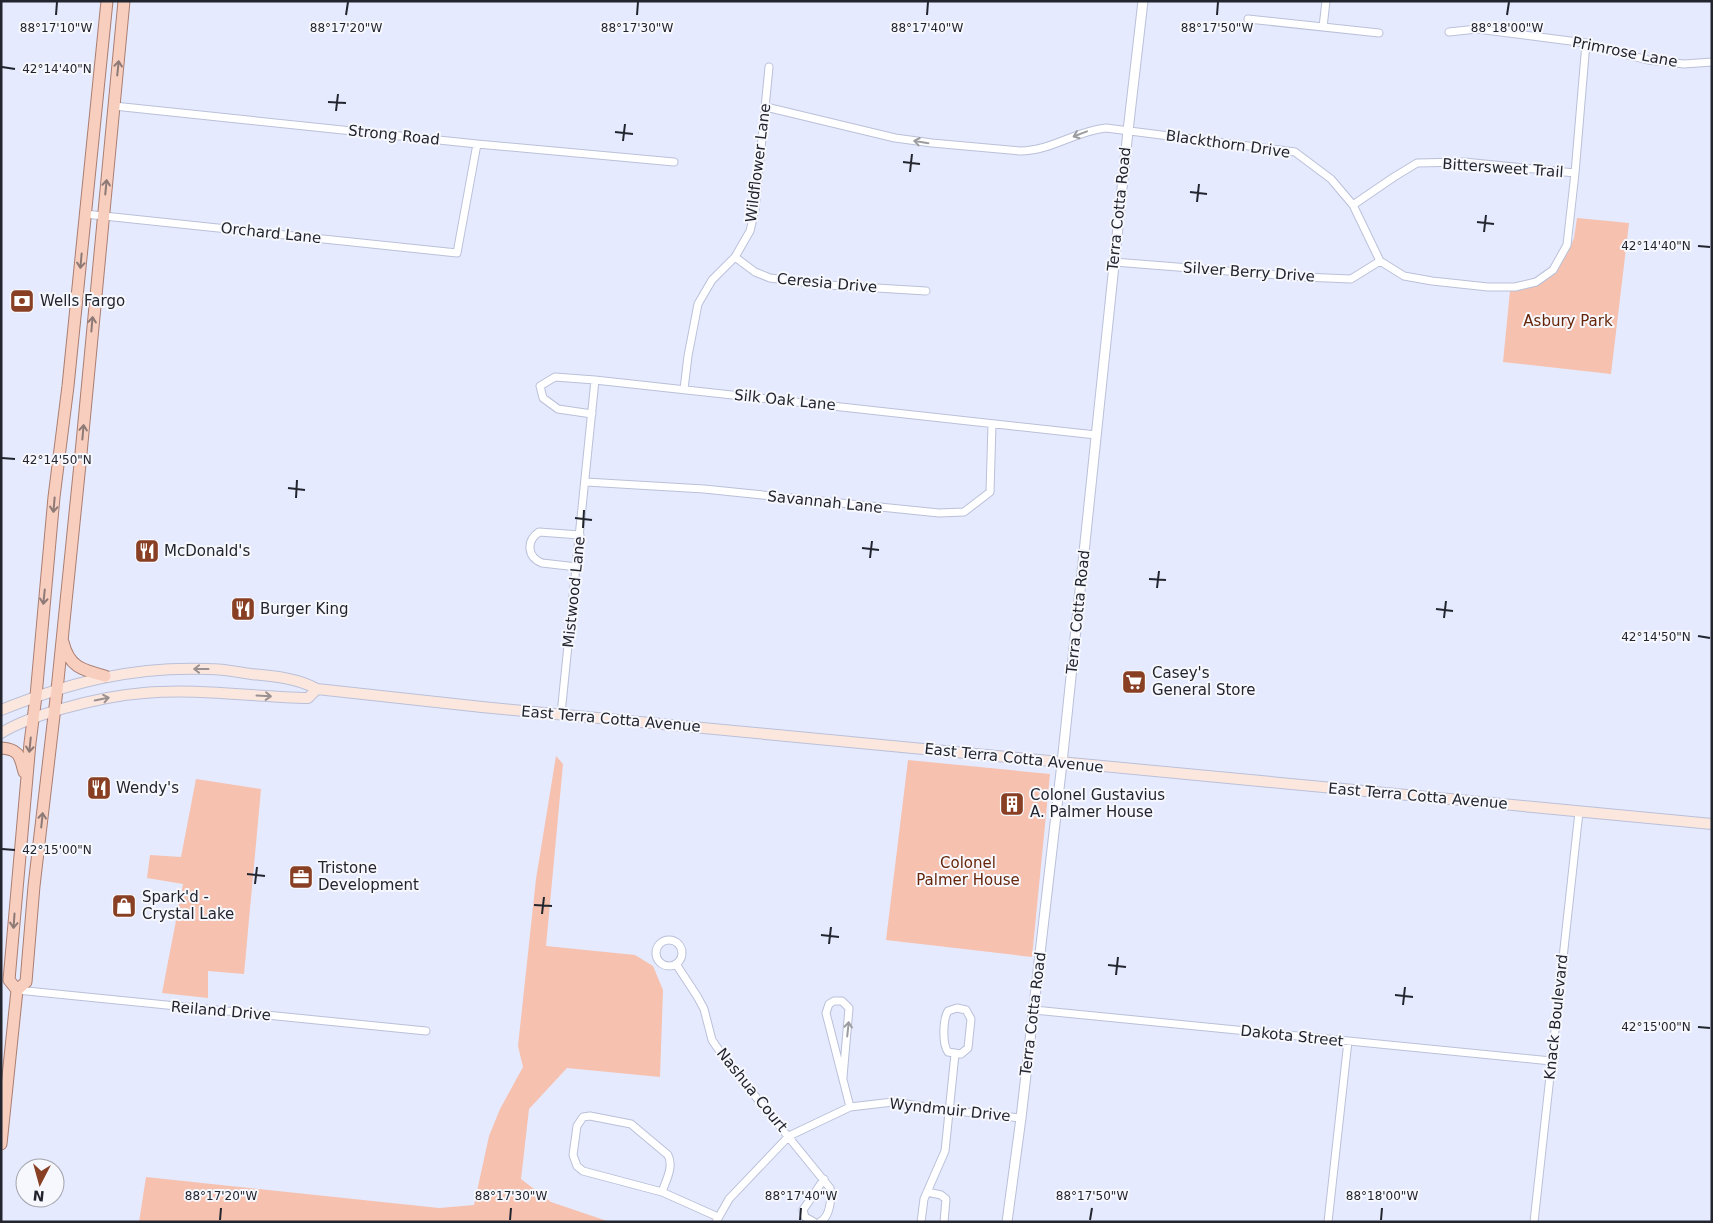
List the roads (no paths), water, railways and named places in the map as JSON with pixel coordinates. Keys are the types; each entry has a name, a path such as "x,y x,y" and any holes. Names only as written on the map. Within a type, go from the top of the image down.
{"main road":[{"path":"1,1144 16,990 9,980 17,873 36,696 55,488 69,377 107,1"},
{"path":"16,990 26,982 34,886 57,690 124,1"},
{"path":"62,637 70,660 86,671 105,676"},
{"name":"East Terra Cotta Avenue","path":"1,710 36,696 105,676 159,670 210,669 268,675 307,683 317,689 1062,763 1712,824"},
{"name":"East Terra Cotta Avenue","path":"1,733 33,717 54,710 144,692 308,698 317,689"},
{"path":"1,748 13,749 18,754 23,767 26,786"}],"street":[{"name":"Terra Cotta Road","path":"1007,1222 1034,1010 1062,763 1143,1"},
{"path":"1323,27 1326,1"},
{"path":"1248,20 1379,33"},
{"name":"Primrose Lane","path":"1449,32 1477,28 1586,43 1648,60 1684,64 1712,62"},
{"path":"1380,261 1404,276 1488,287 1516,287 1536,282 1552,270 1567,245 1586,43"},
{"name":"Wildflower Lane","path":"684,389 698,304 712,280 735,258 750,231 755,210 769,68"},
{"name":"Strong Road","path":"114,106 477,144 674,162"},
{"name":"Blackthorn Drive","path":"766,107 895,138 1020,151 1033,151 1045,148 1091,129 1106,128 1295,152 1330,179 1353,205 1380,261"},
{"name":"Orchard Lane","path":"85,214 457,253 477,144"},
{"name":"Bittersweet Trail","path":"1353,205 1418,163 1464,162 1575,173"},
{"name":"Ceresia Drive","path":"735,258 755,272 770,278 828,285 926,291"},
{"name":"Silver Berry Drive","path":"1114,262 1351,279 1380,261"},
{"name":"Silk Oak Lane","path":"592,414 558,409 542,398 540,386 555,377 595,380 1096,435"},
{"name":"Mistwood Lane","path":"561,714 595,380"},
{"name":"Savannah Lane","path":"586,482 704,489 939,513 964,512 990,492 992,424"},
{"path":"577,567 537,561 530,552 530,546 531,539 539,532 580,535"},
{"name":"Knack Boulevard","path":"1534,1222 1578,812"},
{"name":"Nashua Court","path":"676,964 697,996 704,1010 712,1040 720,1052 824,1179"},
{"name":"Reiland Drive","path":"16,990 426,1030"},
{"path":"843,1078 849,1008 842,1001 834,1001 828,1005 826,1014 850,1107"},
{"path":"957,1008 966,1010 971,1018 968,1048 961,1054 955,1054 948,1052 944,1043 946,1015 948,1011 957,1008"},
{"name":"Dakota Street","path":"1034,1010 1551,1061"},
{"path":"1328,1222 1348,1041"},
{"path":"921,1222 923,1203 945,1151 955,1054"},
{"name":"Wyndmuir Drive","path":"717,1219 735,1192 789,1136 850,1107 893,1102 1021,1118"},
{"path":"662,1192 670,1168 668,1155 628,1123 590,1116 580,1120 576,1126 573,1156 575,1163 580,1169 662,1192 717,1219"},
{"path":"814,1222 805,1217 803,1210 824,1179 831,1192 827,1216 820,1222"},
{"path":"927,1192 941,1195 946,1199 944,1222"}],"place":[{"name":"Wells Fargo","path":"22,301"},
{"name":"McDonald's","path":"147,551"},
{"name":"Burger King","path":"243,609"},
{"name":"Casey's General Store","path":"1134,682"},
{"name":"Wendy's","path":"99,788"},
{"name":"Colonel Gustavius A. Palmer House","path":"1012,804"},
{"name":"Tristone Development","path":"301,877"},
{"name":"Spark'd - Crystal Lake","path":"124,906"}],"park label":[{"name":"Asbury Park","path":"1568,321"},
{"name":"Colonel Palmer House","path":"968,872"}]}
